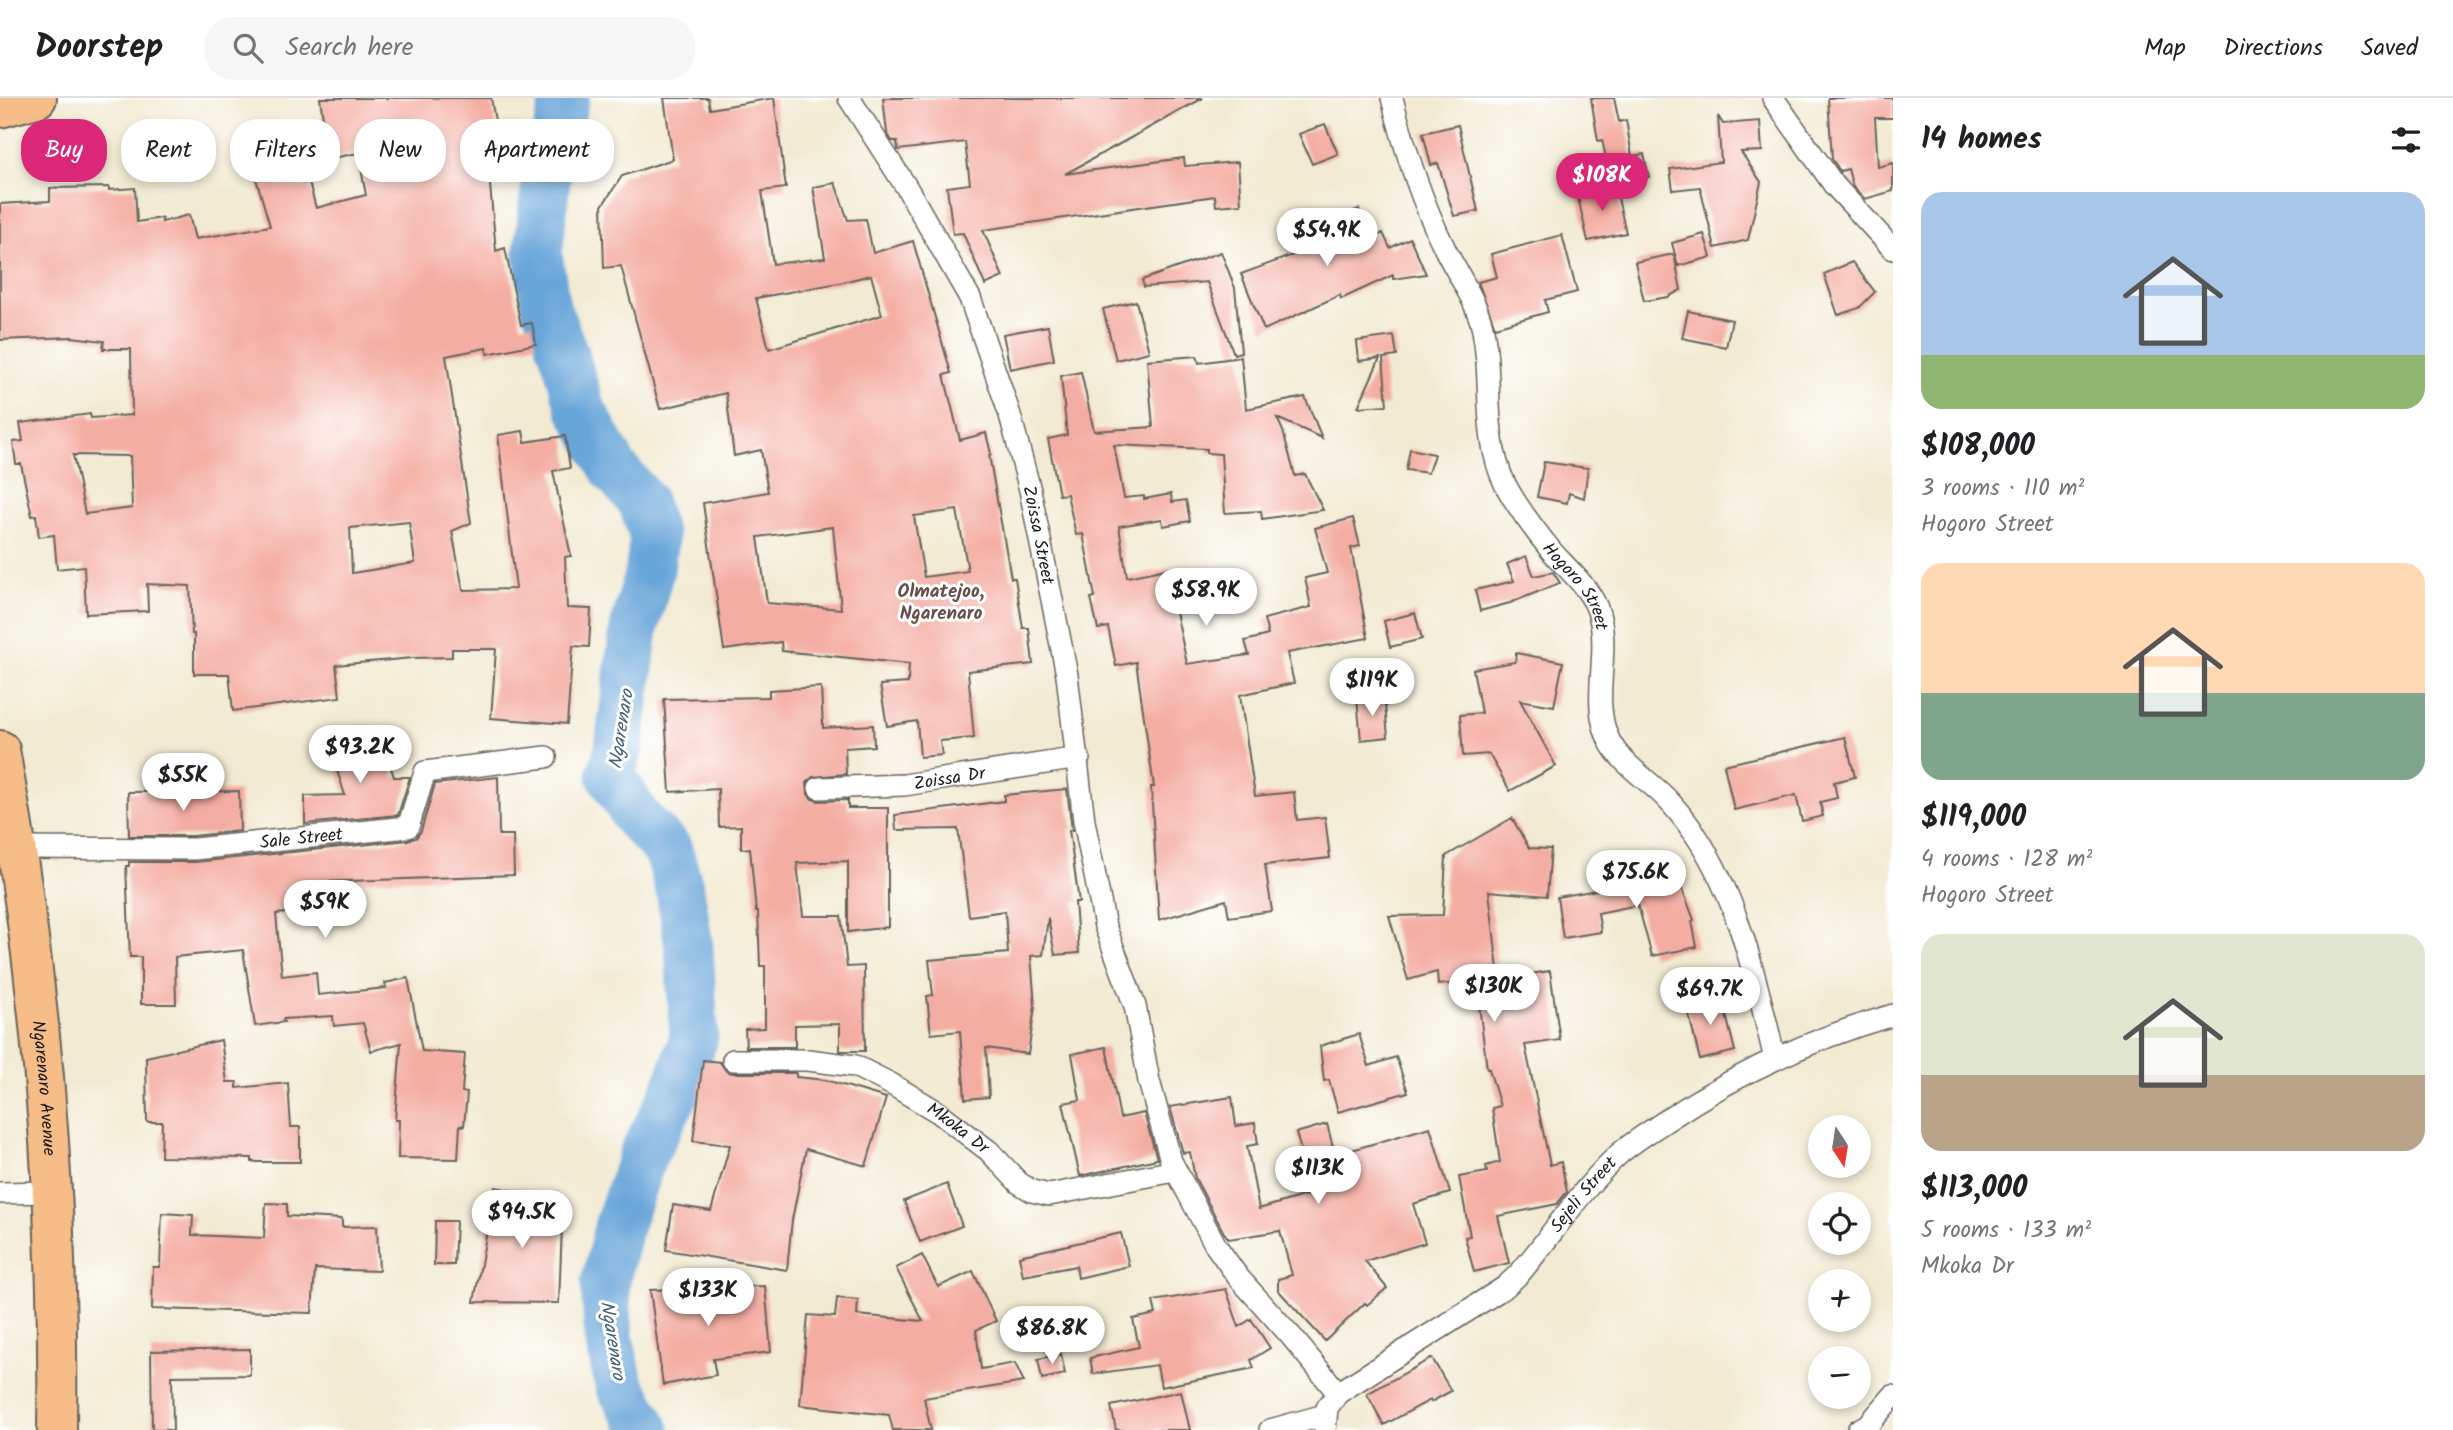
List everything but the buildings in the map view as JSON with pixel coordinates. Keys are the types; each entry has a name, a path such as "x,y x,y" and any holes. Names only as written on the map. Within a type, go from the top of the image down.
{"highway":[{"name":"Ngarenaro Avenue","path":"0,750 34,973 51,1143 58,1323 57,1430"}],"street":[{"name":"Zoissa Street","path":"849,98 939,242 970,298 988,344 1010,415 1030,490 1067,675 1079,758 1084,821 1105,926 1135,1006 1149,1081 1175,1171"},
{"name":"Hogoro Street","path":"1392,98 1414,179 1445,250 1471,296 1481,324 1488,358 1490,424 1503,481 1516,504 1546,544 1586,589 1597,608 1603,645 1600,700 1603,725 1613,748 1678,812 1695,834 1719,876 1736,914 1751,963 1775,1059"},
{"path":"1773,98 1834,185 1893,249"},
{"name":"Sale Street","path":"17,848 194,849 408,827 425,772 546,757"},
{"name":"Zoissa Dr","path":"819,788 904,785 1079,758"},
{"name":"Sejeli Street","path":"1325,1422 1332,1399 1338,1393 1477,1307 1512,1281 1609,1164 1639,1139 1691,1104 1775,1059 1832,1035 1893,1015"},
{"name":"Mkoka Dr","path":"733,1060 808,1060 855,1066 938,1112 989,1151 1019,1183 1032,1191 1049,1195 1175,1171"},
{"path":"1175,1171 1216,1246 1238,1277 1338,1393"},
{"path":"0,1194 53,1192"},
{"path":"1858,1430 1869,1424 1893,1396"},
{"path":"1270,1430 1325,1422"}],"waterway":[{"name":"Ngarenaro","path":"565,98 547,171 538,254 546,307 565,356 580,407 614,469 642,501 654,538 650,569 634,629 619,748 611,775 636,817 668,850 680,890 689,947 694,1037 676,1091 643,1155 619,1224 605,1284 609,1338 619,1384 646,1430"}],"district":[{"name":"Olmatejoo, Ngarenaro","path":"941,601"}]}
